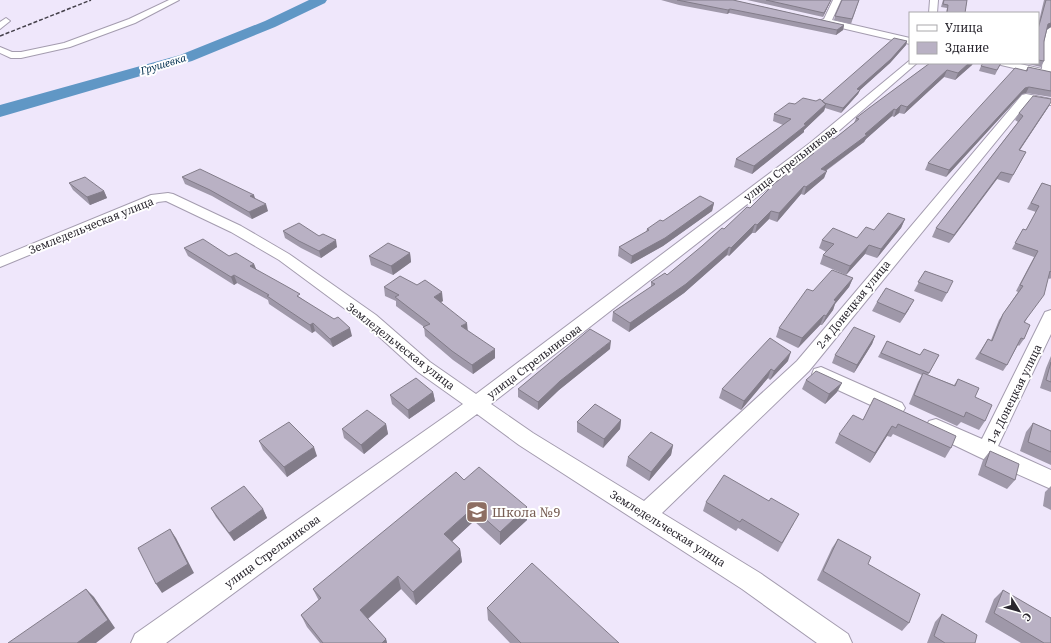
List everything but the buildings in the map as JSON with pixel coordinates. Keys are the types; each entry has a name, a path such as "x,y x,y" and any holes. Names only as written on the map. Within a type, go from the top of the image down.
{"street":[{"path":"0,50 11,55 44,52 132,20 175,0"},
{"path":"827,22 837,0"},
{"path":"933,12 934,0"},
{"path":"812,18 909,41"},
{"path":"1008,64 1049,73 1048,46 1051,30"},
{"name":"улица Стрельникова","path":"144,643 477,404 814,146 911,64"},
{"name":"2-я Донецкая улица","path":"646,514 803,366 1026,97 1051,102"},
{"name":"Земледельческая улица","path":"0,262 156,198 168,197 236,230 284,258 370,319 424,367 477,404 573,470 751,580 839,643"},
{"name":"1-я Донецкая улица","path":"986,451 1051,316"},
{"path":"803,366 1051,480"}],"waterway":[{"name":"Грушевка","path":"0,111 186,58 270,24 320,0"}],"railway":[{"path":"0,36 91,0"}],"place":[{"name":"Школа №9","path":"477,512"}]}
